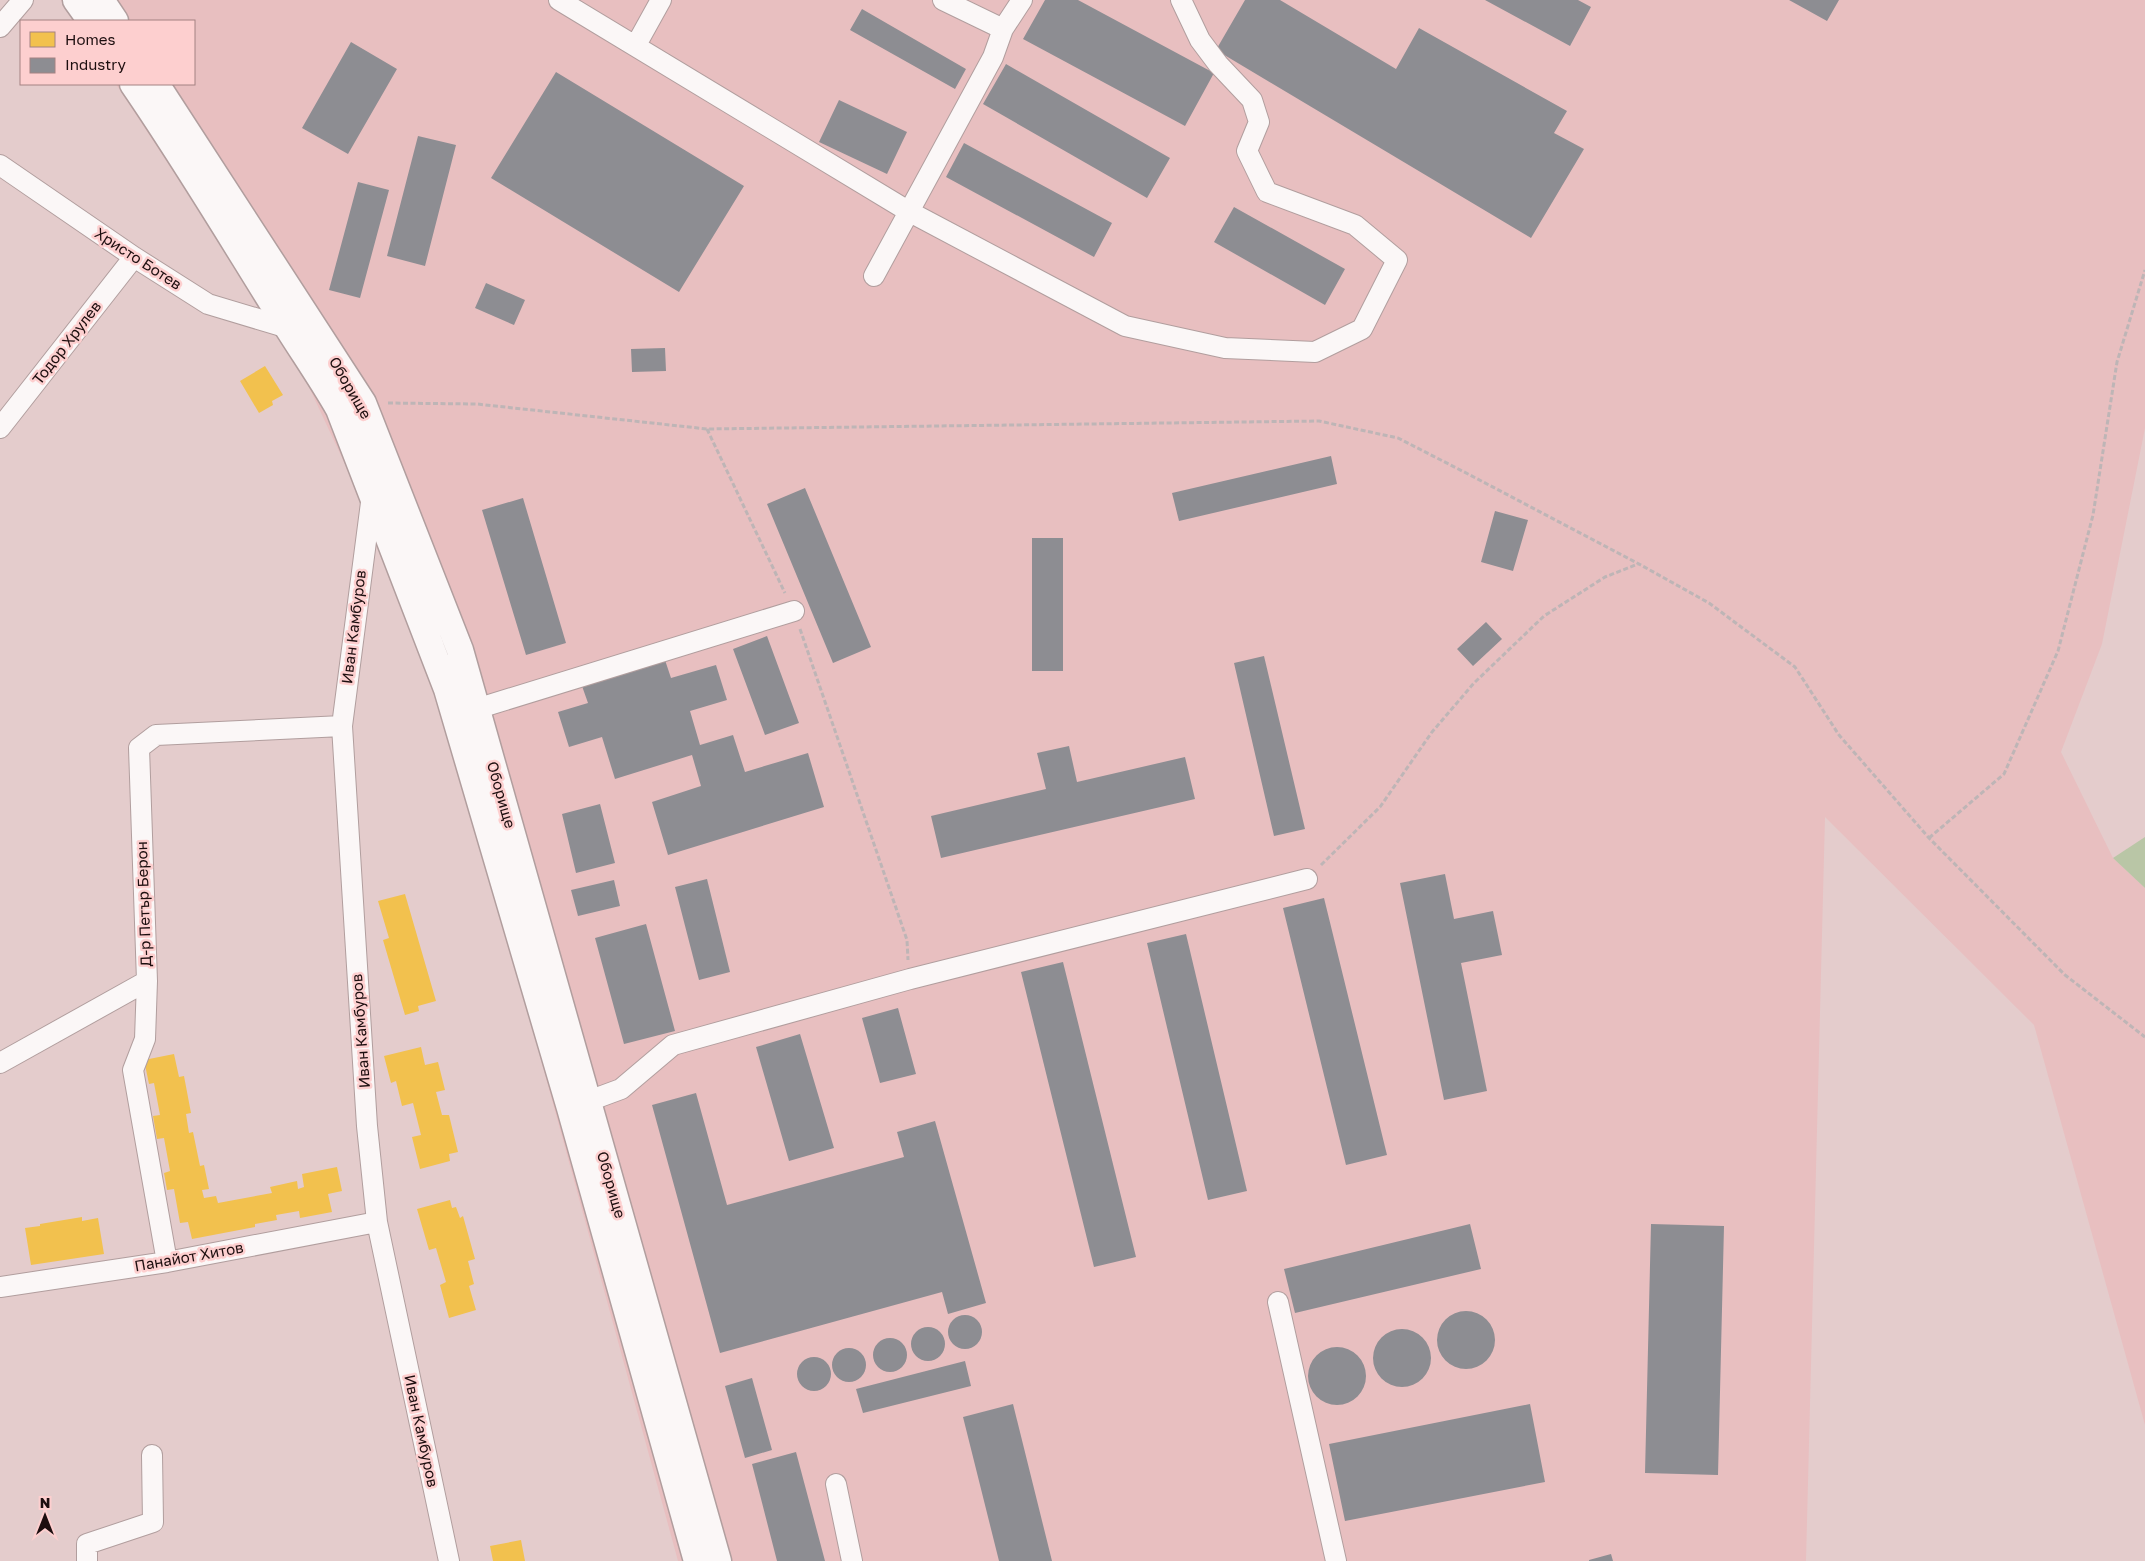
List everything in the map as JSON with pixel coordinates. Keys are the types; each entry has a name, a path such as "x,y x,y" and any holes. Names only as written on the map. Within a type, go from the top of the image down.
{"main road":[{"path":"76,0 90,20"},
{"path":"101,0 114,20"},
{"name":"Оборище","path":"134,85 166,132 339,409 447,689 579,1104 718,1561"},
{"name":"Оборище","path":"157,85 363,403 460,650 697,1561"}],"street":[{"path":"0,27 23,0"},
{"path":"559,0 908,211 1125,326 1225,348 1315,352 1362,329 1397,260 1355,225 1268,192 1247,151 1259,122 1252,100 1218,64 1200,40 1181,0"},
{"path":"636,45 661,0"},
{"path":"943,0 1003,29"},
{"path":"874,276 993,57 1003,29 1022,0"},
{"name":"Христо Ботев","path":"0,165 134,257 208,304 288,328"},
{"name":"Тодор Хрулев","path":"0,428 134,257"},
{"name":"Иван Камбуров","path":"372,495 342,726 367,1126 377,1222 449,1561"},
{"path":"476,709 794,611"},
{"name":"Д-р Петър Берон","path":"168,1262 133,1070 145,1039 147,981 139,748 156,735 342,726"},
{"path":"579,1104 622,1088 673,1045 910,979 1307,879"},
{"path":"0,1064 147,981"},
{"name":"Панайот Хитов","path":"0,1287 168,1262 377,1222"},
{"path":"1278,1302 1336,1561"},
{"path":"86,1561 86,1544 153,1522 152,1455"},
{"path":"836,1484 852,1561"}],"path":[{"path":"1930,838 2004,774 2058,651 2093,515 2116,362 2145,270"},
{"path":"363,403 477,404 707,429 1319,421 1398,438 1639,564 1709,603 1795,667 1839,735 1930,838 2065,975 2145,1037"},
{"path":"707,429 794,611 907,940 910,979"},
{"path":"1307,879 1380,807 1432,732 1474,683 1544,616 1605,577 1639,564"}],"shaded area":[{"path":"61,0 2145,0 2145,428 2102,644 2061,752 2113,858 2145,888 2145,1425 2034,1025 1825,817 1806,1561 678,1561 476,822 422,650 350,475 295,357 117,85 195,85 195,20 74,20"}],"green space":[{"path":"2145,837 2145,888 2113,858"}],"building: Homes":[{"path":"265,366 283,395 272,401 273,405 259,413 240,381"},
{"path":"405,894 436,1001 418,1006 419,1011 405,1015 383,940 389,938 378,901"},
{"path":"421,1047 425,1065 438,1062 445,1090 436,1092 442,1115 449,1115 458,1152 449,1154 450,1161 420,1169 412,1137 421,1135 413,1103 402,1106 396,1081 391,1083 384,1056"},
{"path":"174,1054 179,1077 184,1076 191,1113 186,1114 189,1133 193,1132 200,1166 204,1165 209,1189 202,1190 204,1198 216,1196 218,1203 272,1193 270,1187 297,1181 298,1189 304,1187 302,1174 337,1167 342,1191 328,1194 332,1212 300,1218 299,1211 276,1215 277,1220 255,1224 255,1227 192,1239 188,1222 180,1223 174,1189 167,1190 164,1173 170,1171 164,1138 157,1139 153,1116 160,1115 154,1083 149,1084 144,1060"},
{"path":"450,1200 452,1208 456,1207 460,1218 463,1216 475,1259 468,1261 474,1284 469,1286 476,1310 449,1318 440,1285 446,1282 436,1248 429,1250 417,1209"},
{"path":"82,1217 82,1221 98,1218 104,1254 31,1265 25,1228"},
{"path":"521,1540 525,1561 493,1561 490,1546"}],"building: Industry":[{"path":"1045,0 1078,0 1214,73 1185,126 1023,39"},
{"path":"1245,0 1280,0 1396,69 1419,28 1567,111 1554,133 1584,149 1531,238 1216,50"},
{"path":"1485,0 1578,0 1591,7 1570,46"},
{"path":"1789,0 1839,0 1827,21"},
{"path":"862,9 966,69 955,89 850,30"},
{"path":"351,42 397,69 348,154 302,128"},
{"path":"1006,64 1170,158 1147,198 983,104"},
{"path":"556,72 744,186 679,292 491,178"},
{"path":"839,100 907,132 887,174 819,142"},
{"path":"418,136 456,145 425,266 387,256"},
{"path":"964,143 1112,223 1094,257 946,177"},
{"path":"358,182 389,190 360,298 329,290"},
{"path":"1234,207 1345,269 1325,305 1214,242"},
{"path":"486,283 525,300 514,325 475,308"},
{"path":"665,348 666,371 632,372 631,349"},
{"path":"1331,456 1337,484 1179,521 1172,493"},
{"path":"805,488 871,647 833,663 767,504"},
{"path":"523,498 566,643 526,655 482,510"},
{"path":"1495,511 1528,520 1513,571 1481,562"},
{"path":"1032,538 1063,538 1063,671 1032,671"},
{"path":"1486,622 1502,639 1473,666 1457,649"},
{"path":"767,636 799,723 765,735 733,649"},
{"path":"1264,656 1305,829 1274,836 1234,663"},
{"path":"665,660 671,678 716,665 727,700 690,711 700,745 733,735 745,772 808,753 824,807 668,855 652,802 701,786 692,755 615,779 602,737 569,747 558,712 588,703 582,686"},
{"path":"1069,746 1077,782 1185,757 1195,799 941,858 931,816 1046,789 1037,753"},
{"path":"600,804 615,863 576,873 562,814"},
{"path":"1445,874 1454,919 1493,911 1502,955 1461,963 1487,1091 1444,1100 1400,883"},
{"path":"707,879 730,972 699,980 675,887"},
{"path":"614,880 620,906 578,916 571,890"},
{"path":"1324,898 1387,1155 1346,1165 1283,908"},
{"path":"646,924 675,1031 624,1044 595,938"},
{"path":"1186,934 1247,1191 1208,1200 1147,943"},
{"path":"1063,962 1136,1257 1094,1267 1021,972"},
{"path":"898,1008 916,1074 880,1083 862,1018"},
{"path":"800,1034 834,1148 789,1161 756,1047"},
{"path":"696,1093 727,1205 904,1157 897,1132 935,1121 986,1303 948,1314 942,1292 720,1353 652,1105"},
{"path":"1470,1224 1481,1269 1295,1313 1284,1269"},
{"path":"1651,1224 1724,1226 1718,1475 1645,1473"},
{"path":"1460,1311 1472,1311 1487,1319 1495,1334 1495,1346 1487,1361 1472,1369 1460,1369 1445,1361 1437,1346 1437,1334 1445,1319"},
{"path":"965,1315 977,1320 982,1332 977,1344 965,1349 953,1344 948,1332 953,1320"},
{"path":"928,1327 940,1332 945,1344 940,1356 928,1361 916,1356 911,1344 916,1332"},
{"path":"1396,1329 1408,1329 1423,1337 1431,1352 1431,1364 1423,1379 1408,1387 1396,1387 1381,1379 1373,1364 1373,1352 1381,1337"},
{"path":"890,1338 902,1343 907,1355 902,1367 890,1372 878,1367 873,1355 878,1343"},
{"path":"1331,1347 1343,1347 1358,1355 1366,1370 1366,1382 1358,1397 1343,1405 1331,1405 1316,1397 1308,1382 1308,1370 1316,1355"},
{"path":"849,1348 861,1353 866,1365 861,1377 849,1382 837,1377 832,1365 837,1353"},
{"path":"814,1357 826,1362 831,1374 826,1386 814,1391 802,1386 797,1374 802,1362"},
{"path":"965,1361 971,1386 863,1413 856,1389"},
{"path":"752,1378 772,1450 745,1458 725,1386"},
{"path":"1013,1404 1052,1561 999,1561 963,1417"},
{"path":"1530,1404 1545,1482 1345,1521 1329,1444"},
{"path":"796,1452 825,1561 777,1561 752,1464"},
{"path":"1611,1554 1613,1561 1589,1561 1589,1560"}]}
